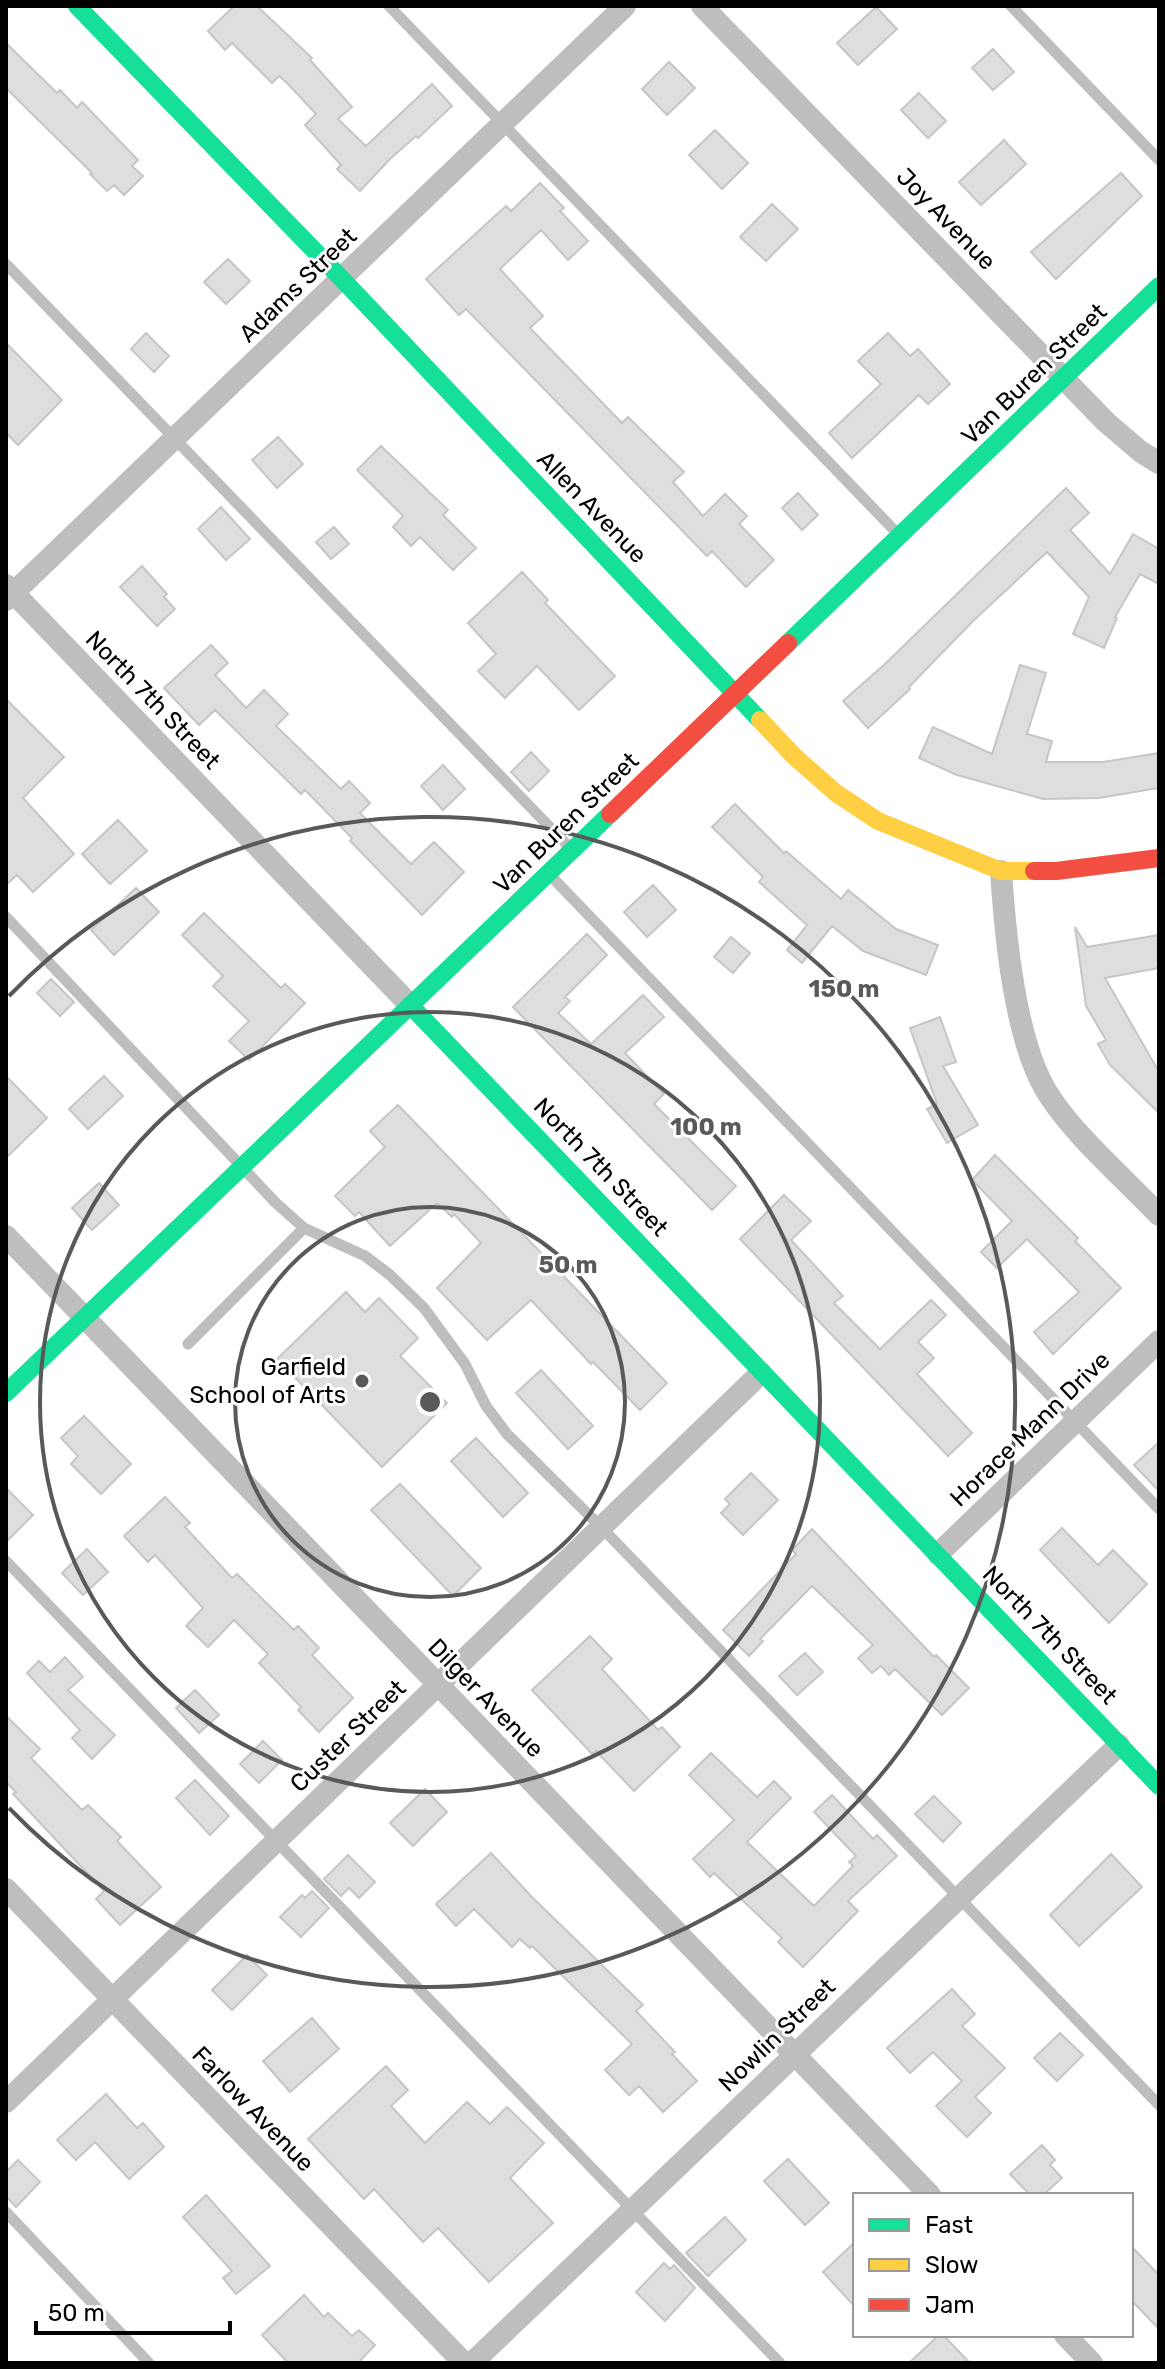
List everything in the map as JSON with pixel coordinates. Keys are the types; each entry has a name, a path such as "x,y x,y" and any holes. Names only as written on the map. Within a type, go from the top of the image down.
{"street":[{"name":"Allen Avenue","path":"77,6 342,279 795,757 836,793 878,821 1001,871 1056,871 1159,858"},
{"name":"Adams Street","path":"9,593 175,439 625,6"},
{"name":"Joy Avenue","path":"702,6 1106,422 1159,463"},
{"name":"Van Buren Street","path":"6,1393 1159,286"},
{"name":"North 7th Street","path":"9,593 410,1005 1159,1786"},
{"path":"1001,871 1004,921 1015,993 1028,1047 1043,1086 1065,1117 1159,1215"},
{"name":"Dilger Avenue","path":"6,1236 928,2193"},
{"name":"Horace Mann Drive","path":"938,1554 1159,1341"},
{"name":"Custer Street","path":"6,2102 761,1373"},
{"name":"Nowlin Street","path":"472,2363 1119,1745"},
{"name":"Farlow Avenue","path":"6,1889 464,2363"},
{"path":"1067,2337 1092,2363"}],"lane":[{"path":"389,6 501,126 900,536"},
{"path":"1011,6 1159,160"},
{"path":"6,264 572,850"},
{"path":"548,873 1159,1509"},
{"path":"6,917 241,1168 304,1228 365,1256 424,1308 465,1364 486,1406 507,1434 601,1527 1159,2105"},
{"path":"188,1344 304,1228"},
{"path":"6,1561 780,2363"},
{"path":"6,2212 149,2363"}],"building":[{"path":"234,6 257,6 312,58 310,60 352,107 338,119 366,146 432,84 452,106 390,159 360,191 337,169 341,165 305,125 316,114 287,83 279,76 272,83 232,43 225,50 208,31"},
{"path":"876,7 897,29 858,65 837,43"},
{"path":"6,43 57,93 60,90 77,108 82,102 138,160 132,166 143,176 124,195 114,185 107,191 6,88"},
{"path":"993,49 1014,72 993,90 972,68"},
{"path":"669,62 695,88 667,115 642,89"},
{"path":"919,93 946,121 928,138 901,110"},
{"path":"715,130 748,163 722,189 689,155"},
{"path":"1004,140 1026,164 981,205 959,182"},
{"path":"1121,173 1142,196 1056,279 1031,252"},
{"path":"540,183 564,208 560,211 588,241 568,260 541,230 500,269 543,316 530,328 622,423 628,417 684,472 673,482 703,516 725,494 747,516 739,524 774,560 746,587 712,551 707,556 466,309 459,315 426,279 506,206 511,211"},
{"path":"772,204 798,229 766,261 740,237"},
{"path":"228,259 250,281 226,304 204,282"},
{"path":"146,333 169,356 154,372 131,349"},
{"path":"888,333 910,356 918,349 950,384 928,404 919,395 852,458 829,433 881,384 858,361"},
{"path":"6,343 62,400 18,445 6,433"},
{"path":"278,437 303,464 277,488 252,460"},
{"path":"381,446 448,510 443,515 476,548 453,570 420,537 411,546 393,527 403,516 357,470"},
{"path":"1066,488 1089,513 1070,530 1110,574 1133,534 1159,549 1159,584 1140,574 1115,617 1104,648 1073,634 1089,597 1047,552 972,622 910,689 868,728 843,701"},
{"path":"798,493 818,515 802,530 782,508"},
{"path":"221,507 250,539 226,560 198,529"},
{"path":"334,527 349,544 331,559 316,542"},
{"path":"142,566 167,594 164,597 175,609 157,626 120,587"},
{"path":"522,572 548,600 545,603 615,676 579,710 537,666 505,698 478,671 496,654 468,623"},
{"path":"211,645 228,663 215,675 246,708 264,690 288,714 276,726 341,789 349,781 370,803 360,813 411,864 434,842 464,872 422,915 305,790 301,794 215,710 199,725 164,688"},
{"path":"1020,665 1046,673 1027,734 1052,741 1046,762 1103,762 1159,753 1159,788 1099,798 1043,799 957,775 919,758 933,727 992,754"},
{"path":"6,699 64,757 23,798 74,854 33,892 17,875 6,885"},
{"path":"531,752 549,771 529,791 511,772"},
{"path":"443,765 465,789 443,810 421,786"},
{"path":"735,804 784,853 786,851 841,899 848,890 896,929 938,945 926,975 863,951 832,926 802,963 787,950 807,925 759,882 763,877 712,827"},
{"path":"118,820 147,851 110,884 82,854"},
{"path":"653,885 676,910 647,937 624,912"},
{"path":"136,888 159,912 114,955 91,930"},
{"path":"204,913 281,988 285,984 305,1003 249,1060 229,1041 249,1021 213,986 223,976 182,935"},
{"path":"1075,927 1087,947 1159,935 1159,968 1105,978 1159,1072 1159,1113 1110,1065 1098,1044 1106,1040 1086,1006"},
{"path":"587,934 607,955 565,997 570,1001 558,1013 591,1044 643,995 664,1017 625,1053 664,1094 654,1104 736,1186 712,1210 513,1007"},
{"path":"731,937 750,953 733,973 714,957"},
{"path":"51,979 74,1002 60,1016 37,993"},
{"path":"940,1017 956,1062 943,1066 978,1125 947,1143 927,1109 937,1104 910,1028"},
{"path":"6,1076 47,1118 6,1158"},
{"path":"104,1076 123,1096 88,1129 69,1109"},
{"path":"398,1105 667,1383 640,1410 593,1362 591,1364 531,1300 487,1340 437,1288 481,1243 454,1214 452,1217 437,1203 390,1246 359,1212 355,1216 335,1196 385,1147 370,1131"},
{"path":"995,1155 1078,1238 1075,1241 1121,1288 1053,1354 1034,1332 1079,1292 1027,1239 997,1268 981,1252 1012,1221 972,1180"},
{"path":"99,1183 119,1205 92,1230 72,1208"},
{"path":"784,1195 811,1221 791,1240 843,1296 834,1303 880,1349 931,1300 946,1315 918,1342 934,1358 917,1374 972,1433 948,1456 740,1239"},
{"name":"Garfield School of Arts","path":"346,1292 365,1312 379,1298 418,1338 400,1356 447,1403 382,1467 277,1359"},
{"path":"541,1370 593,1426 568,1449 516,1393"},
{"path":"84,1416 131,1464 101,1494 71,1464 78,1456 61,1438"},
{"path":"476,1438 528,1493 503,1517 451,1461"},
{"path":"1159,1442 1159,1491 1134,1465"},
{"path":"751,1473 778,1500 743,1535 721,1513 730,1504 725,1499"},
{"path":"400,1484 481,1568 453,1596 371,1510"},
{"path":"6,1488 33,1515 6,1542"},
{"path":"165,1497 190,1523 185,1527 232,1578 237,1574 294,1630 298,1626 319,1648 312,1655 353,1698 319,1732 298,1710 301,1707 259,1663 268,1654 234,1620 208,1647 186,1626 203,1608 155,1555 148,1562 124,1536"},
{"path":"1062,1528 1098,1565 1113,1550 1147,1584 1109,1623 1040,1550"},
{"path":"812,1529 934,1657 936,1655 969,1688 942,1715 895,1669 889,1675 881,1666 872,1673 858,1658 873,1645 812,1586 760,1639 763,1641 749,1656 723,1630 796,1554 792,1550"},
{"path":"87,1549 108,1572 83,1595 62,1573"},
{"path":"590,1636 612,1659 602,1669 658,1730 662,1727 680,1747 634,1791 596,1751 592,1754 532,1690"},
{"path":"805,1653 823,1672 797,1695 779,1676"},
{"path":"65,1657 83,1677 68,1690 115,1735 92,1759 72,1738 80,1730 27,1673 39,1661 50,1672"},
{"path":"195,1690 219,1715 199,1733 176,1708"},
{"path":"6,1716 40,1749 31,1758 82,1810 88,1805 121,1837 117,1841 161,1887 120,1925 96,1899 104,1891 13,1794 16,1792 6,1782"},
{"path":"263,1741 282,1760 259,1783 240,1764"},
{"path":"711,1753 757,1797 774,1781 791,1798 747,1842 814,1906 853,1866 849,1862 856,1856 814,1812 832,1795 873,1839 877,1835 897,1856 848,1901 858,1911 803,1967 778,1942 782,1938 714,1873 710,1877 693,1859 734,1820 689,1775"},
{"path":"195,1780 229,1816 210,1835 176,1798"},
{"path":"425,1789 447,1812 413,1846 390,1823"},
{"path":"934,1796 961,1823 943,1842 915,1814"},
{"path":"491,1853 643,2005 636,2011 675,2052 672,2054 697,2081 663,2112 639,2086 629,2095 605,2070 632,2044 532,1946 530,1948 520,1939 512,1947 474,1909 456,1926 436,1904"},
{"path":"1111,1854 1142,1887 1079,1946 1050,1915"},
{"path":"348,1855 375,1882 359,1898 349,1888 341,1896 324,1879"},
{"path":"312,1891 329,1908 301,1937 280,1917 302,1895 305,1898"},
{"path":"247,1955 267,1975 232,2010 212,1990"},
{"path":"952,1989 975,2014 962,2026 1005,2068 975,2097 991,2113 967,2137 936,2106 962,2081 933,2052 910,2073 887,2048"},
{"path":"312,2018 339,2049 290,2092 263,2061"},
{"path":"1060,2033 1083,2055 1057,2081 1034,2058"},
{"path":"386,2066 408,2090 391,2106 425,2143 467,2102 490,2124 507,2107 544,2143 510,2178 553,2223 489,2282 438,2228 423,2242 374,2189 364,2199 308,2139"},
{"path":"106,2094 137,2128 143,2123 164,2147 129,2179 95,2142 76,2160 57,2140"},
{"path":"1042,2145 1055,2160 1050,2165 1062,2178 1045,2193 1028,2193 1010,2174"},
{"path":"788,2159 829,2203 805,2225 764,2181"},
{"path":"18,2160 40,2182 16,2207 6,2196 6,2172"},
{"path":"206,2195 270,2266 236,2294 223,2278 232,2271 183,2217"},
{"path":"725,2217 746,2240 708,2276 686,2253"},
{"path":"853,2244 853,2305 823,2272"},
{"path":"1133,2248 1159,2275 1159,2329 1133,2302"},
{"path":"664,2263 670,2269 674,2265 695,2288 665,2321 636,2292"},
{"path":"304,2295 324,2317 328,2313 352,2336 359,2330 375,2345 358,2363 288,2363 262,2335"},
{"path":"937,2337 945,2337 970,2363 909,2363"}],"traffic: fast":[{"path":"77,6 342,279 760,720"},
{"path":"788,643 1159,286"},
{"path":"6,1393 610,814"},
{"path":"410,1005 1159,1786"}],"traffic: slow":[{"path":"760,720 795,757 836,793 878,821 1001,871 1034,871"}],"traffic: jam":[{"path":"610,814 788,643"},
{"path":"1034,871 1159,858"}],"place":[{"name":"Garfield School of Arts","path":"362,1381"}]}
